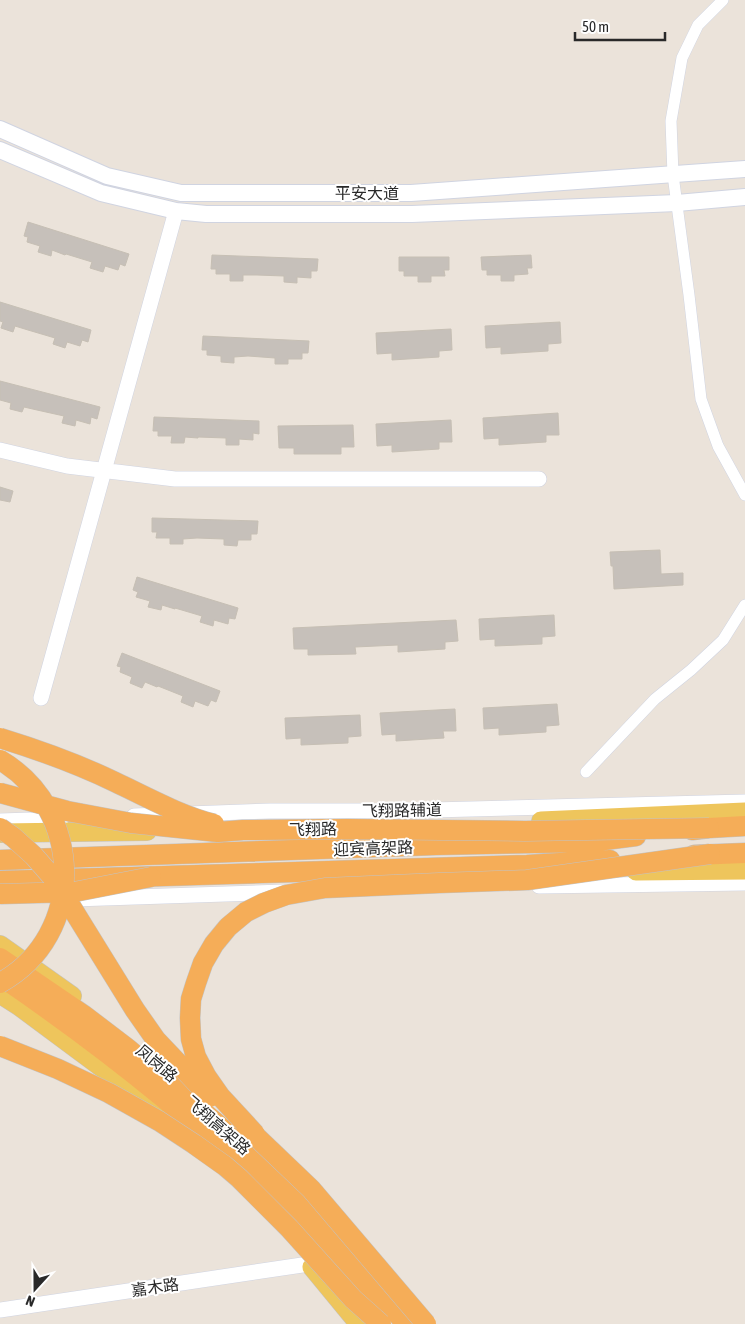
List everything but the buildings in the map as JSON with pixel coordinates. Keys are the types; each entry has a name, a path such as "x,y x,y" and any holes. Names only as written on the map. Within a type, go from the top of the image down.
{"highway":[{"path":"0,738 87,769 203,821 243,830"},
{"path":"0,760 32,785 55,821 64,865 64,882 61,904 54,925 46,938 22,968 0,983"},
{"path":"0,793 67,811 132,823 218,832 348,829 525,831 709,828"},
{"name":"迎宾高架路","path":"0,860 436,845 589,842 709,828 745,826"},
{"path":"0,828 34,856 54,879 120,988 156,1040 213,1100 255,1134"},
{"name":"迎宾高架路","path":"0,881 528,865 745,853"},
{"path":"426,1324 311,1189 255,1134 220,1096 206,1076 196,1057 191,1038 190,1018 196,983 203,963 214,944 228,927 246,912 286,895 325,888 527,880 710,854"},
{"path":"0,894 74,892 152,877"},
{"name":"飞翔高架路","path":"0,958 85,1016 127,1048 256,1158 307,1209 406,1324"},
{"name":"飞翔高架路","path":"0,976 83,1034 205,1132 248,1172 331,1256 385,1324"},
{"path":"0,1046 58,1069 109,1093 158,1121 225,1166 289,1228 353,1299 380,1324"}],"main road":[{"name":"平安大道","path":"0,128 107,176 181,193 411,193 745,169"},
{"name":"平安大道","path":"0,150 101,193 176,211 206,214 412,214 677,203 745,197"},
{"name":"飞翔路","path":"0,833 399,828 745,812"},
{"path":"0,890 401,873 745,870"},
{"name":"凤岗路","path":"0,945 141,1048 231,1126 376,1262 426,1324"},
{"path":"0,994 28,1012 116,1078 257,1203 359,1324"}],"street":[{"path":"723,0 698,25 682,58 671,121 673,175 701,400 718,446 745,495"},
{"path":"41,698 176,211"},
{"path":"0,450 66,466 176,479 539,479"},
{"path":"586,772 655,698 691,670 723,640 745,605"},
{"name":"飞翔路辅道","path":"0,821 270,811 394,812 745,802"},
{"path":"0,902 403,887 745,883"},
{"name":"嘉木路","path":"0,1310 310,1264"}]}
